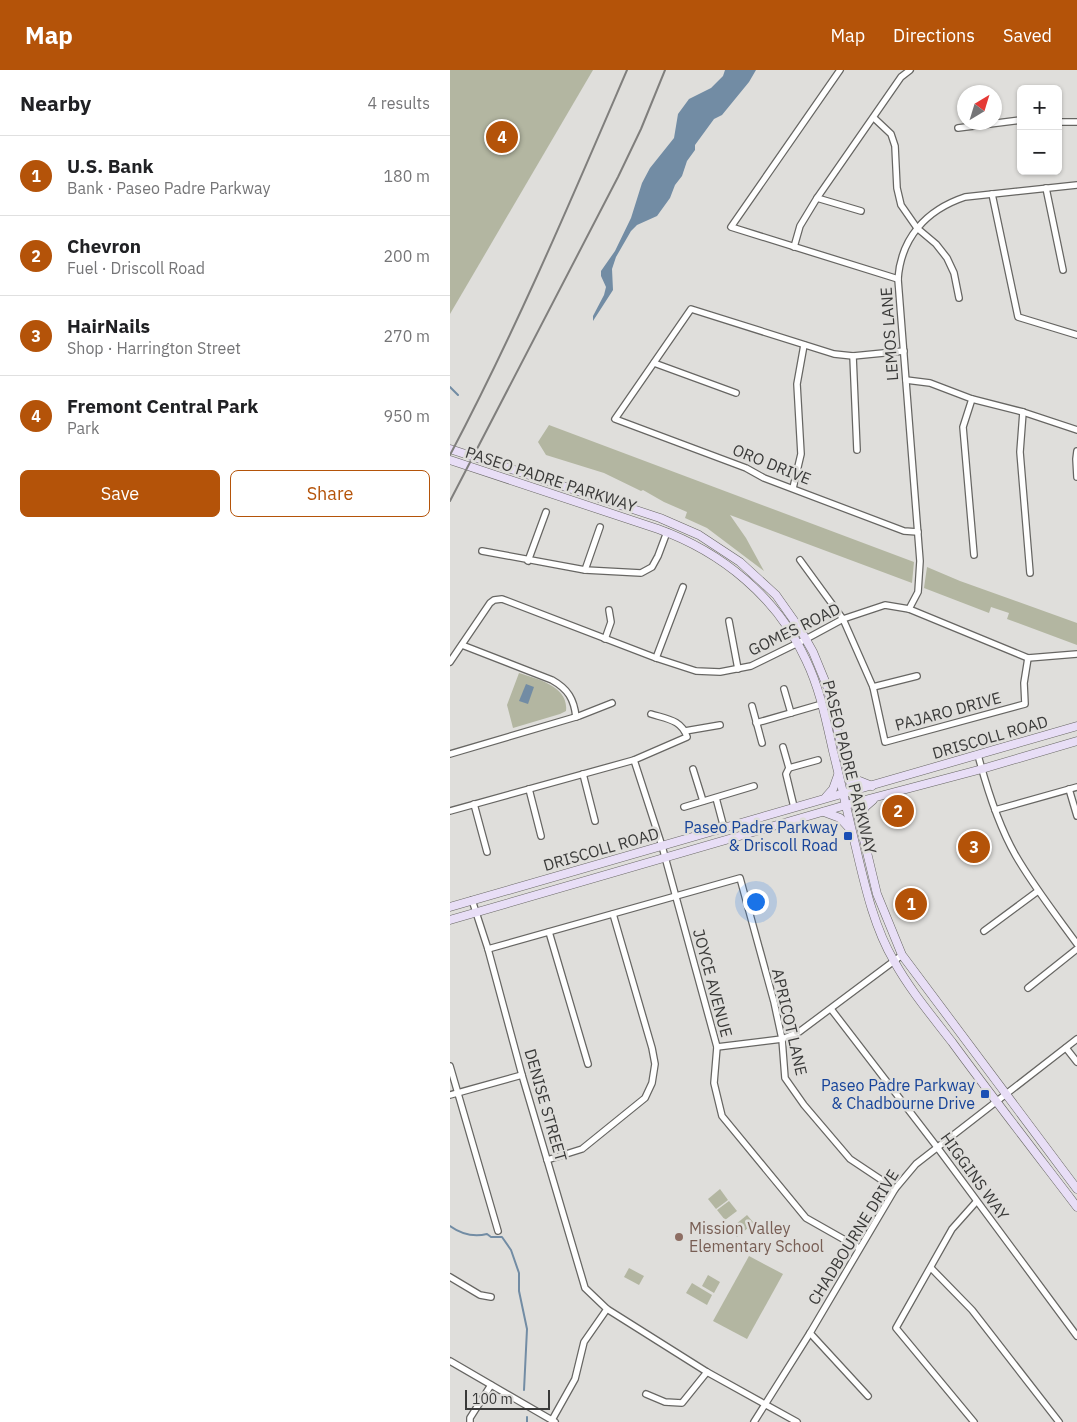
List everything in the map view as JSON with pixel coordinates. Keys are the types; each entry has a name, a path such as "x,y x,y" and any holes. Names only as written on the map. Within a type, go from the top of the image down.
{"main road":[{"name":"PASEO PADRE PARKWAY","path":"450,449 666,520 695,532 735,558 763,582 787,610 806,639 827,686 877,894 902,955 1077,1189"},
{"name":"PASEO PADRE PARKWAY","path":"450,460 667,532 708,552 743,577 769,603 798,644 811,671 822,704 864,884 876,921 893,961 1077,1207"},
{"path":"667,532 679,530 715,544"},
{"name":"DRISCOLL ROAD","path":"450,907 1077,726"},
{"name":"DRISCOLL ROAD","path":"450,920 846,805 982,769 1077,741"},
{"path":"847,765 857,780 872,786"},
{"path":"824,799 835,786 838,773"},
{"path":"860,826 865,807 875,798"},
{"path":"824,812 840,818 852,832"}],"street":[{"path":"840,70 731,227 898,279"},
{"path":"794,247 800,226 817,198 901,77 910,70"},
{"path":"874,118 891,134 895,146 901,205 917,228 936,244 947,258 954,273 959,298"},
{"path":"1002,122 1017,121"},
{"path":"1062,122 1077,122"},
{"name":"LEMOS LANE","path":"909,609 918,592 920,561 898,279 905,247 917,228 933,213 948,203 964,197 1077,185"},
{"path":"1046,188 1062,270"},
{"path":"992,194 1018,318 1077,335"},
{"path":"817,198 862,211"},
{"path":"736,393 654,363 691,309 834,354 853,356 904,351"},
{"path":"793,488 801,454 797,384 804,345"},
{"path":"853,356 857,450"},
{"name":"ORO DRIVE","path":"654,363 616,418 746,468 764,478 904,531 918,532"},
{"path":"906,380 930,383 972,399 1023,412 1077,430"},
{"path":"972,399 963,427 974,555"},
{"path":"1023,412 1020,452 1030,573"},
{"path":"1077,451 1077,477"},
{"path":"528,560 546,512"},
{"path":"585,570 600,527"},
{"path":"482,551 585,570 641,573 652,567 667,532"},
{"name":"PAJARO DRIVE","path":"800,560 843,619 873,687 885,742 1026,704 1024,683 1028,658"},
{"path":"656,658 683,586"},
{"name":"GOMES ROAD","path":"462,645 486,609 494,600 502,599 656,658 696,671 720,672 751,666 798,644 843,619 884,605 909,609 1028,658 1077,654"},
{"path":"605,639 611,622 610,610"},
{"path":"729,621 738,669"},
{"path":"450,662 462,645 552,680 562,685 568,692 574,702 576,717"},
{"path":"873,687 916,676"},
{"path":"784,689 791,713"},
{"path":"450,754 576,717 612,704"},
{"path":"756,722 822,704"},
{"path":"752,706 762,743"},
{"path":"450,811 634,760 687,738 684,728 678,724 651,714"},
{"path":"685,731 720,725"},
{"path":"783,747 789,768 786,774 794,807"},
{"path":"978,755 995,810 1014,854 1038,891 1077,944"},
{"name":"JOYCE AVENUE","path":"634,760 662,846 717,1047 714,1083 722,1116 806,1218 859,1248"},
{"path":"789,768 818,760"},
{"path":"693,769 703,801"},
{"path":"582,774 595,821"},
{"path":"684,807 754,786"},
{"path":"995,810 1077,786"},
{"path":"529,789 541,836"},
{"path":"1069,789 1077,816"},
{"path":"716,798 724,828"},
{"path":"474,804 487,852"},
{"name":"APRICOT LANE","path":"675,896 740,878 774,1002 782,1039 785,1078 804,1106 850,1159 895,1189"},
{"path":"984,931 1038,891"},
{"path":"488,949 675,896"},
{"name":"DENISE STREET","path":"472,900 488,949 522,1075 585,1288 607,1309 707,1372 797,1422"},
{"path":"547,1160 582,1149 645,1098 652,1083 655,1064 652,1048 613,914"},
{"path":"549,932 588,1064"},
{"path":"1028,988 1077,949"},
{"path":"717,1047 782,1039 799,1032 902,955"},
{"name":"HIGGINS WAY","path":"831,1009 937,1147 1077,1336"},
{"name":"CHADBOURNE DRIVE","path":"754,1422 810,1333 895,1189 916,1164 1077,1039"},
{"path":"1066,1048 1077,1062"},
{"path":"450,1066 498,1231"},
{"path":"450,1095 522,1075"},
{"path":"974,1422 896,1328 952,1229 976,1202"},
{"path":"931,1268 972,1310 1059,1422"},
{"path":"450,1277 480,1295 491,1297"},
{"path":"450,1361 554,1421 574,1378 584,1342 607,1309"},
{"path":"810,1333 868,1396"},
{"path":"646,1394 664,1402 682,1403 707,1372"},
{"path":"470,1422 470,1418 491,1385"}],"green space":[{"path":"450,70 593,70 450,314"},
{"path":"549,425 914,562 912,583 730,515 746,538 764,571 707,528 685,518 687,512 604,473 546,455 538,442"},
{"path":"927,567 960,581 1077,623 1077,645 1007,619 1009,613 991,607 989,613 924,588"},
{"path":"519,673 543,681 557,690 566,702 566,711 513,728 507,705"},
{"path":"720,1189 728,1200 716,1209 708,1199"},
{"path":"729,1201 737,1211 725,1220 717,1210"},
{"path":"747,1215 754,1223 737,1237 730,1229"},
{"path":"749,1256 783,1274 747,1339 713,1321"},
{"path":"629,1268 644,1276 639,1285 624,1277"},
{"path":"708,1275 720,1282 714,1293 702,1286"},
{"path":"692,1283 712,1295 707,1305 686,1293"}],"water":[{"path":"725,70 756,70 749,82 722,115 714,119 695,145 695,150 687,161 682,176 657,216 637,225 631,231 616,257 612,269 613,290 593,321 593,316 606,287 601,271 615,251 631,218 642,183 650,168 674,138 678,114 689,99 711,88 723,76"},
{"path":"526,684 534,687 528,704 519,701"}],"waterway":[{"path":"450,387 458,395"},
{"path":"450,1226 468,1234 487,1234 491,1237 502,1237 511,1250 519,1273 519,1291 527,1329 524,1390"},
{"path":"527,1417 527,1422"}],"railway":[{"path":"450,455 520,313 627,70"},
{"path":"450,501 618,177 641,129 665,70"}],"place":[{"name":"Fremont Central Park","path":"502,137"},
{"name":"Chevron","path":"898,811"},
{"name":"Paseo Padre Parkway & Driscoll Road","path":"848,836"},
{"name":"HairNails","path":"974,847"},
{"name":"U.S. Bank","path":"911,904"},
{"name":"Paseo Padre Parkway & Chadbourne Drive","path":"985,1094"},
{"name":"Mission Valley Elementary School","path":"679,1237"}]}
